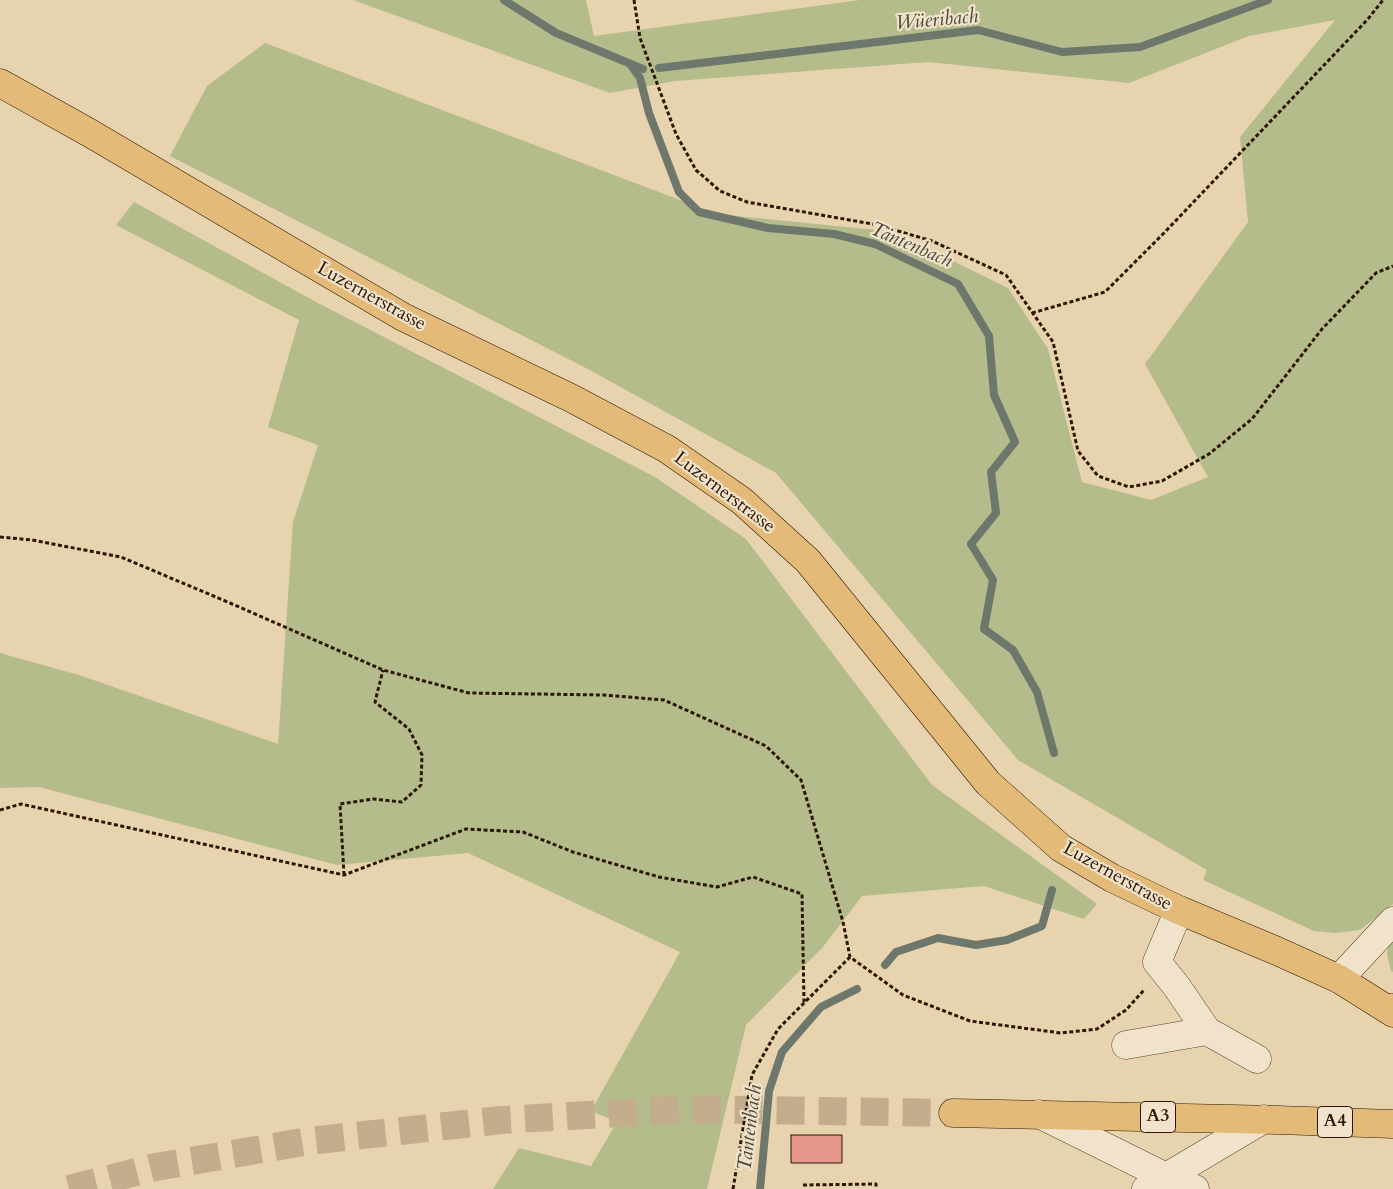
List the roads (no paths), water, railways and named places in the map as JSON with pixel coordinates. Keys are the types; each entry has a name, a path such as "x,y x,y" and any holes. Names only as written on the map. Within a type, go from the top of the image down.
{"main road":[{"name":"Luzernerstrasse","path":"0,83 88,132 403,317 570,398 666,449 742,501 808,561 988,783 1061,848 1112,878 1179,910 1338,979 1391,1010"},
{"name":"A3","path":"954,1112 1271,1120 1393,1115"},
{"name":"A4","path":"1271,1120 1393,1124"}],"lane":[{"path":"1179,910 1157,962 1177,987 1207,1031 1257,1059"},
{"path":"1338,979 1393,920"},
{"path":"1126,1045 1207,1031"},
{"path":"1039,1114 1156,1183 1195,1189"},
{"path":"1156,1183 1271,1120"}],"waterway":[{"name":"Wüeribach","path":"504,0 556,33 643,69"},
{"name":"Wüeribach","path":"659,68 978,30 1062,52 1140,47 1268,0"},
{"name":"Täntenbach","path":"630,64 640,78 649,113 679,192 699,212 768,228 834,234 875,244 958,284 989,336 994,395 1015,442 991,472 996,513 971,544 993,580 984,629 1013,650 1037,692 1054,753"},
{"name":"Täntenbach","path":"885,965 896,952 938,938 976,945 1007,940 1042,926 1052,890"},
{"name":"Täntenbach","path":"760,1189 769,1091 782,1052 821,1007 857,989"}],"tunnel":[{"path":"69,1189 156,1167 309,1141 501,1120 690,1109 953,1113"}]}
